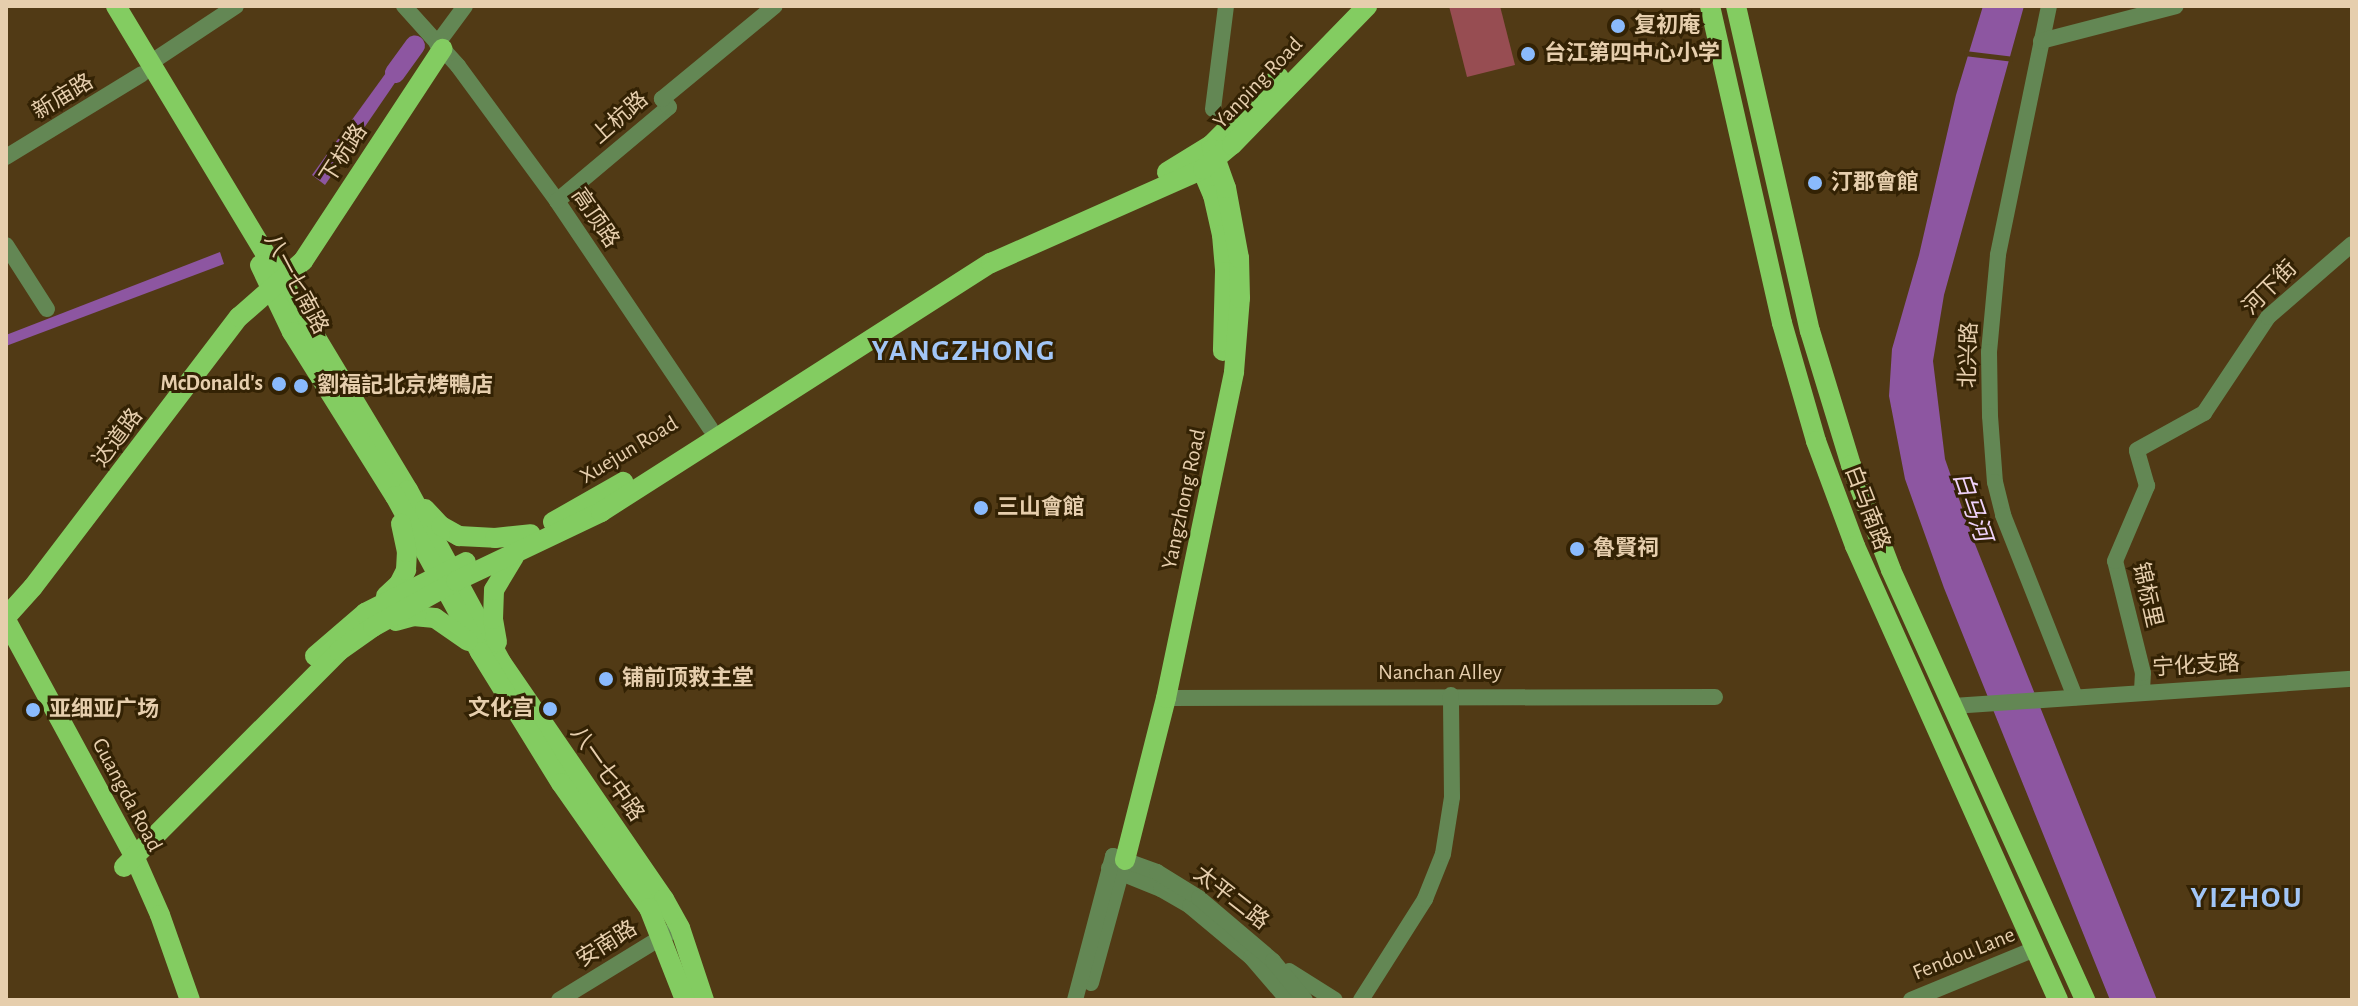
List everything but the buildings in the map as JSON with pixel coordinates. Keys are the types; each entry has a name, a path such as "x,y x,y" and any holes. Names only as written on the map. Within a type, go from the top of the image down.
{"main road":[{"name":"八一七南路","path":"101,6 146,69 274,281 401,493 446,578"},
{"name":"八一七南路","path":"116,6 146,69"},
{"name":"Yanping Road","path":"1207,157 1350,6"},
{"name":"Yanping Road","path":"1207,157 1367,6"},
{"name":"白马南路","path":"1710,6 1780,313 1816,441 1861,560 2058,1000"},
{"path":"1736,6 1822,376 1871,521 2085,1000"},
{"name":"下杭路","path":"274,281 437,44"},
{"name":"Xuejun Road","path":"126,856 369,620 531,534 710,428 986,252 1207,157"},
{"name":"Xuejun Road","path":"446,578 517,553 601,512 991,263 1207,157"},
{"name":"Yangzhong Road","path":"1117,864 1166,698 1236,354 1239,258 1230,203 1207,157"},
{"name":"Yangzhong Road","path":"1117,864 1221,370 1224,252 1207,157"},
{"path":"6,603 233,313 274,281"},
{"name":"达道路","path":"6,618 69,541 239,317 274,281"},
{"path":"401,493 441,526 459,536 495,538 531,534"},
{"path":"369,620 399,584 406,570 401,493"},
{"path":"501,662 493,619 494,590 502,571 517,553"},
{"name":"八一七中路","path":"446,578 480,652 561,783 649,908 671,932 704,1000"},
{"name":"八一七中路","path":"446,578 664,899 685,1000"},
{"path":"369,620 413,616 435,618 458,632 480,652"},
{"name":"Guangda Road","path":"6,618 126,856 177,1000"},
{"name":"Guangda Road","path":"6,647 160,915 190,1000"}],"street":[{"name":"新庙路","path":"6,157 146,69 236,6"},
{"name":"高顶路","path":"404,6 437,44 557,201 710,428"},
{"path":"437,44 465,6"},
{"name":"上杭路","path":"557,201 669,107 662,99 775,6"},
{"path":"1213,109 1226,6"},
{"name":"北兴路","path":"2049,6 1998,255 1989,352 1990,416 1995,482 2001,508 2075,697"},
{"path":"2041,41 2176,6"},
{"name":"河下街","path":"2204,413 2268,317 2352,244"},
{"path":"6,245 47,309"},
{"name":"锦标里","path":"2142,691 2143,673 2115,561 2147,486 2137,450 2204,413"},
{"name":"宁化支路","path":"1953,706 2352,679"},
{"path":"1361,1000 1425,899 1443,854 1452,797 1451,695"},
{"name":"Nanchan Alley","path":"1166,698 1451,695 1715,697"},
{"path":"1075,1000 1117,864"},
{"path":"1087,1000 1117,864"},
{"name":"太平二路","path":"1117,864 1188,890 1273,961 1305,1000"},
{"name":"太平二路","path":"1117,864 1190,906 1241,947 1288,1000"},
{"name":"安南路","path":"559,1000 671,932"},
{"name":"Fendou Lane","path":"1911,1000 2035,949"},
{"path":"1273,961 1335,1000"}],"shaded area":[{"path":"1449,6 1500,6 1515,65 1467,77"},
{"path":"1983,6 2024,6 1944,295 1933,361 1945,459 1973,539 2157,1000 2110,1000 1944,588 1905,479 1889,396 1892,349 1919,255 1956,95"},
{"path":"404,48 414,55 325,185 312,175"},
{"path":"220,252 224,264 6,346 6,335"}],"pier":[{"path":"1965,51 2013,57 2012,62 1964,56"}],"waterway":[{"path":"395,73 415,45"}],"place":[{"name":"复初庵","path":"1618,26"},
{"name":"台江第四中心小学","path":"1528,54"},
{"name":"汀郡會館","path":"1815,183"},
{"name":"McDonald's","path":"279,384"},
{"name":"劉福記北京烤鴨店","path":"301,386"},
{"name":"三山會館","path":"981,508"},
{"name":"魯賢祠","path":"1577,549"},
{"name":"铺前顶救主堂","path":"606,679"},
{"name":"文化宫","path":"550,709"},
{"name":"亚细亚广场","path":"33,710"}],"district":[{"name":"YANGZHONG","path":"964,351"},
{"name":"YIZHOU","path":"2247,898"}],"water label":[{"name":"白马河","path":"1971,507"}]}
